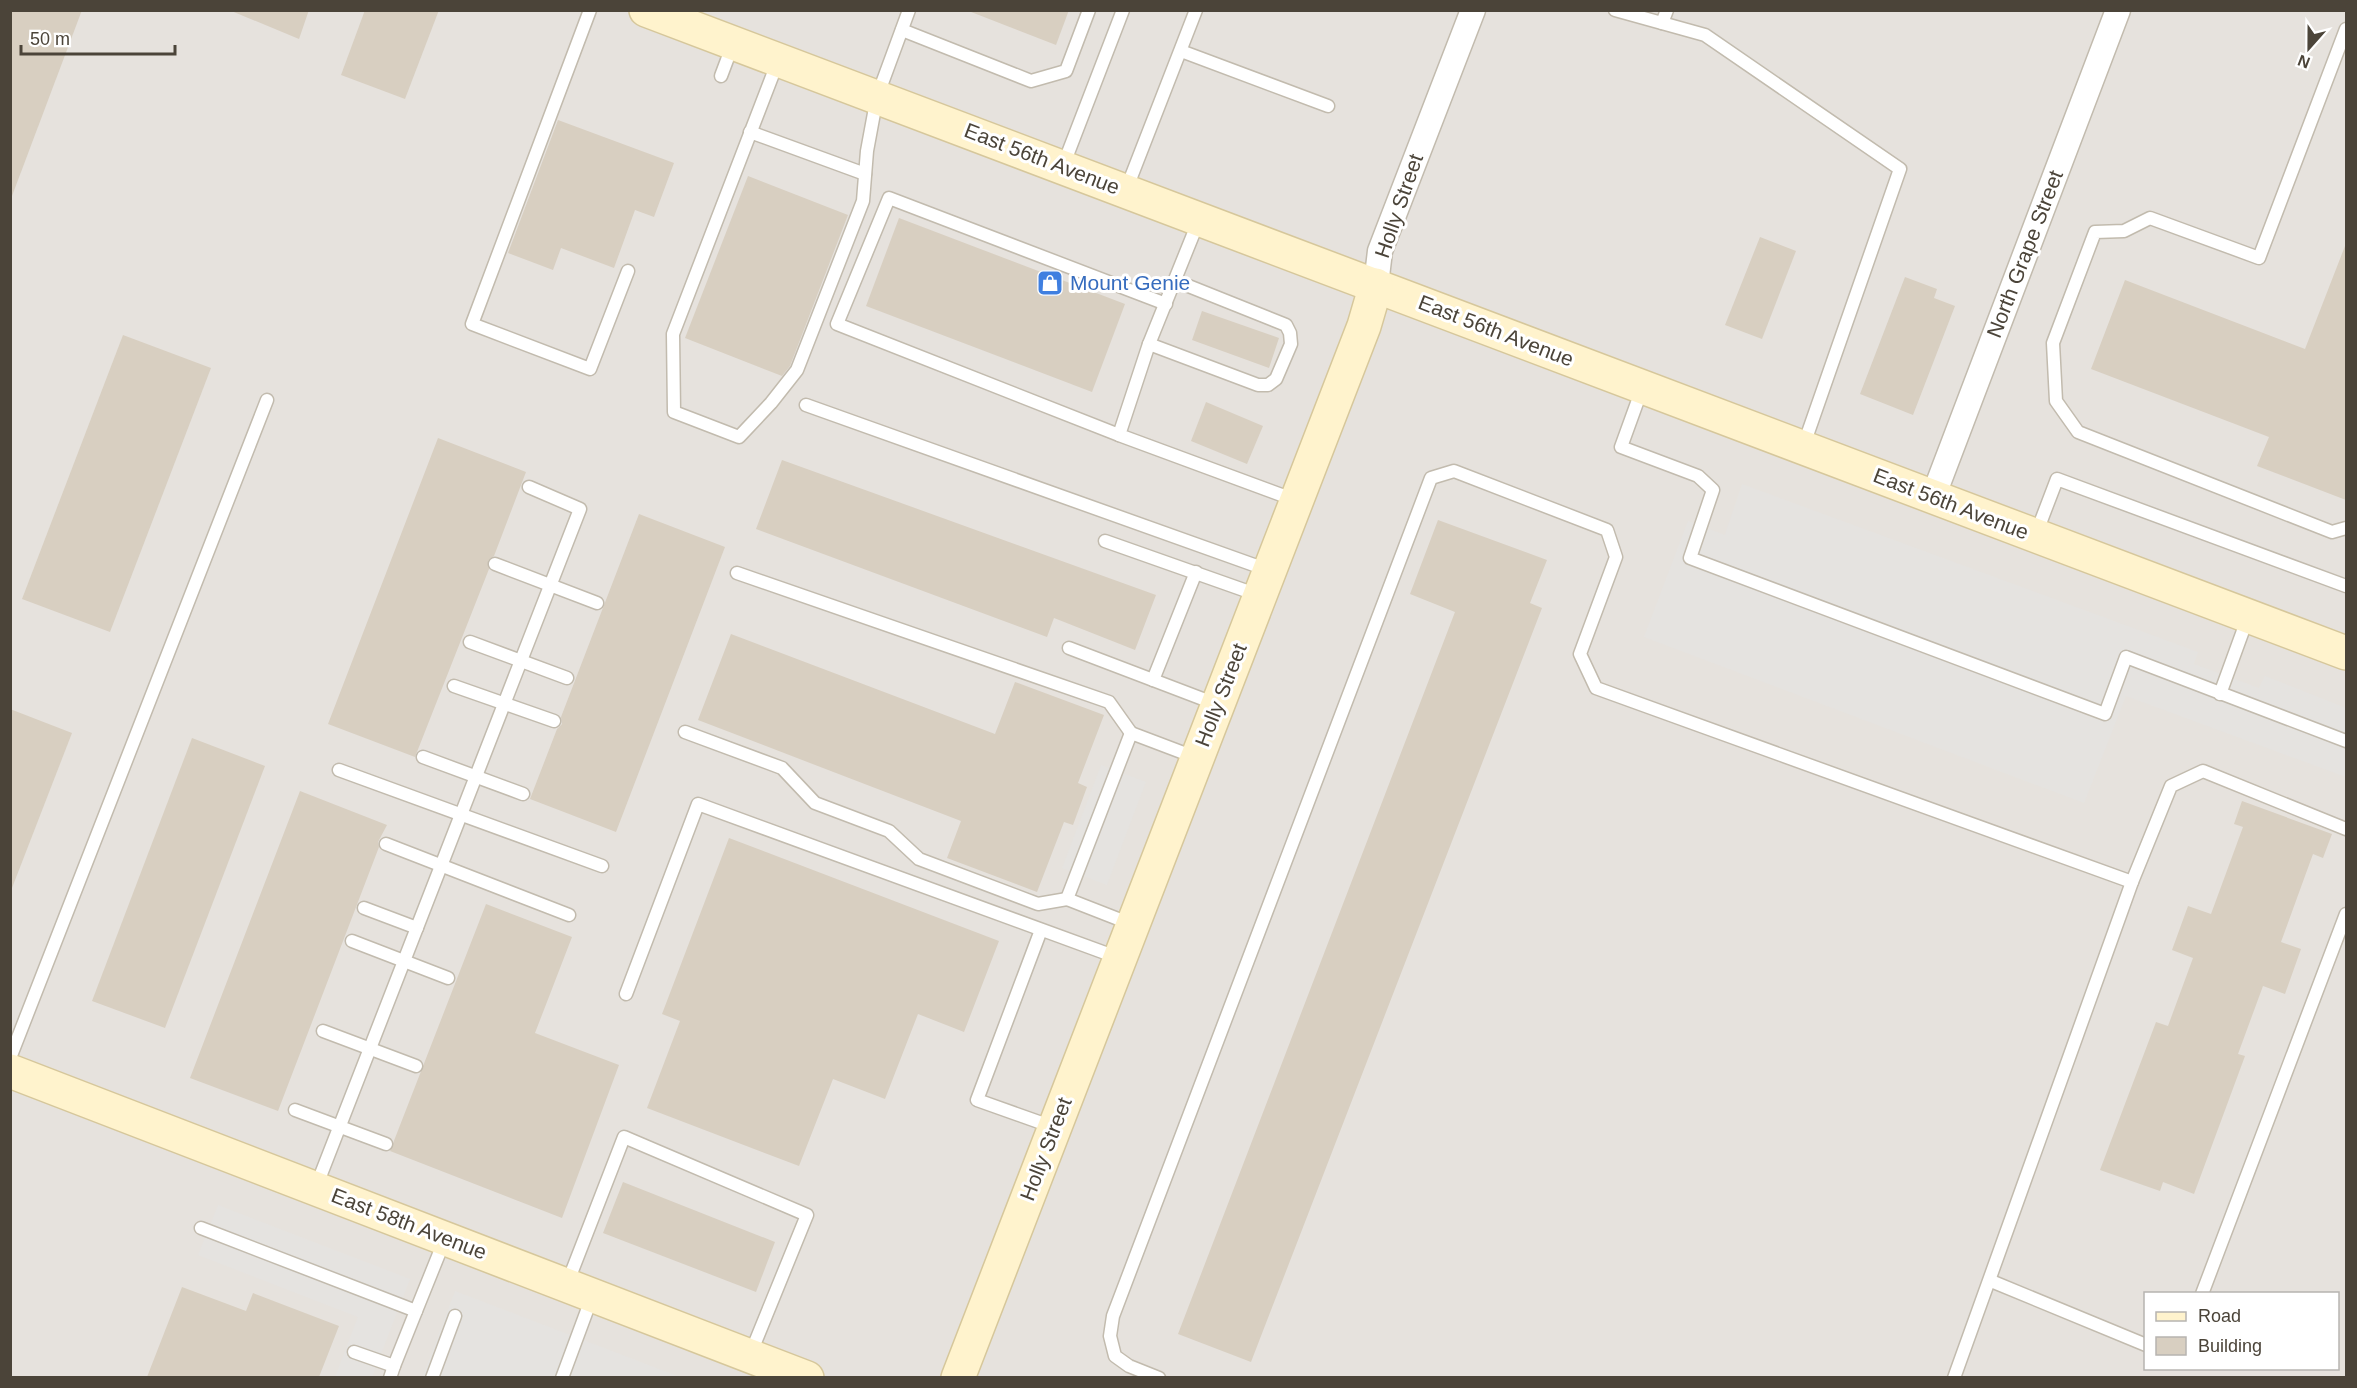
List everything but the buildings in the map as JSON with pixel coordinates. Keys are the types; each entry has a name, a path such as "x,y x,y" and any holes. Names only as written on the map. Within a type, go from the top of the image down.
{"street":[{"name":"East 56th Avenue","path":"646,10 2346,652"},
{"name":"Holly Street","path":"958,1377 1364,326 1376,285 1380,251 1473,10"},
{"name":"North Grape Street","path":"1932,497 2118,10"},
{"name":"East 58th Avenue","path":"10,1071 807,1377"}],"lane":[{"path":"590,10 472,324 590,369 628,271"},
{"path":"778,60 673,334 674,412 739,437 771,403 797,370 863,201 877,97 909,10"},
{"path":"902,30 1031,81 1066,71 1089,10"},
{"path":"1063,167 1123,10"},
{"path":"1126,191 1196,10"},
{"path":"1615,10 1706,35 1900,169 1802,448"},
{"path":"1662,23 1668,10"},
{"path":"2346,29 2259,258 2150,218 2124,231 2095,232 2053,343 2056,401 2078,432 2332,532 2346,528"},
{"path":"721,76 733,43"},
{"path":"1181,51 1328,106"},
{"path":"750,132 865,174"},
{"path":"1166,304 889,198 837,324 1119,435 1296,500"},
{"path":"1119,435 1149,344 1199,219"},
{"path":"1149,344 1258,385 1268,385 1276,379 1290,344 1290,333 1286,325 1176,281"},
{"path":"1643,388 1621,447 1698,476 1713,490 1690,558 2105,714 2126,657 2346,741"},
{"path":"10,1058 267,400"},
{"path":"806,405 1264,583"},
{"path":"1159,1377 1129,1366 1115,1356 1110,1336 1113,1316 1431,478 1454,471 1607,530 1616,557 1580,654 1596,688 2132,882"},
{"path":"2036,536 2057,479 2346,586"},
{"path":"316,1188 580,509 529,487"},
{"path":"1105,540 1196,573 1264,583"},
{"path":"495,564 597,603"},
{"path":"737,573 1109,702 1131,733 1197,758"},
{"path":"1153,680 1196,573"},
{"path":"2220,693 2249,616"},
{"path":"470,642 567,678"},
{"path":"1069,648 1217,705"},
{"path":"454,686 554,721"},
{"path":"685,732 782,768 815,804 889,831 919,859 1038,904 1067,899 1132,925"},
{"path":"1067,899 1131,733"},
{"path":"423,757 523,794"},
{"path":"339,770 602,866"},
{"path":"1954,1377 1991,1281 2132,882 2170,786 2203,771 2346,829"},
{"path":"626,994 698,804 1120,958"},
{"path":"386,844 569,915"},
{"path":"364,908 417,928"},
{"path":"2202,1292 2346,914"},
{"path":"1041,930 977,1100 1054,1127"},
{"path":"352,941 448,978"},
{"path":"323,1031 416,1066"},
{"path":"295,1110 386,1144"},
{"path":"562,1377 580,1290 624,1137 807,1215 749,1356"},
{"path":"201,1228 417,1311"},
{"path":"354,1352 392,1372 445,1238"},
{"path":"1991,1281 2144,1345"},
{"path":"432,1377 455,1316"}],"shaded area":[{"path":"10,11 2346,11 2346,1377 11,1377"},
{"path":"1742,484 2198,652 2194,664 2259,688 2265,676 2346,708 2346,777 2126,696 2084,803 1644,637 1688,521 1725,535"},
{"path":"1101,765 1146,782 1107,885 1062,868"},
{"path":"218,1205 410,1279 372,1377 335,1377 358,1317 198,1255"},
{"path":"455,1291 680,1377 422,1378"}],"place":[{"name":"Mount Genie","path":"1050,283"}]}
